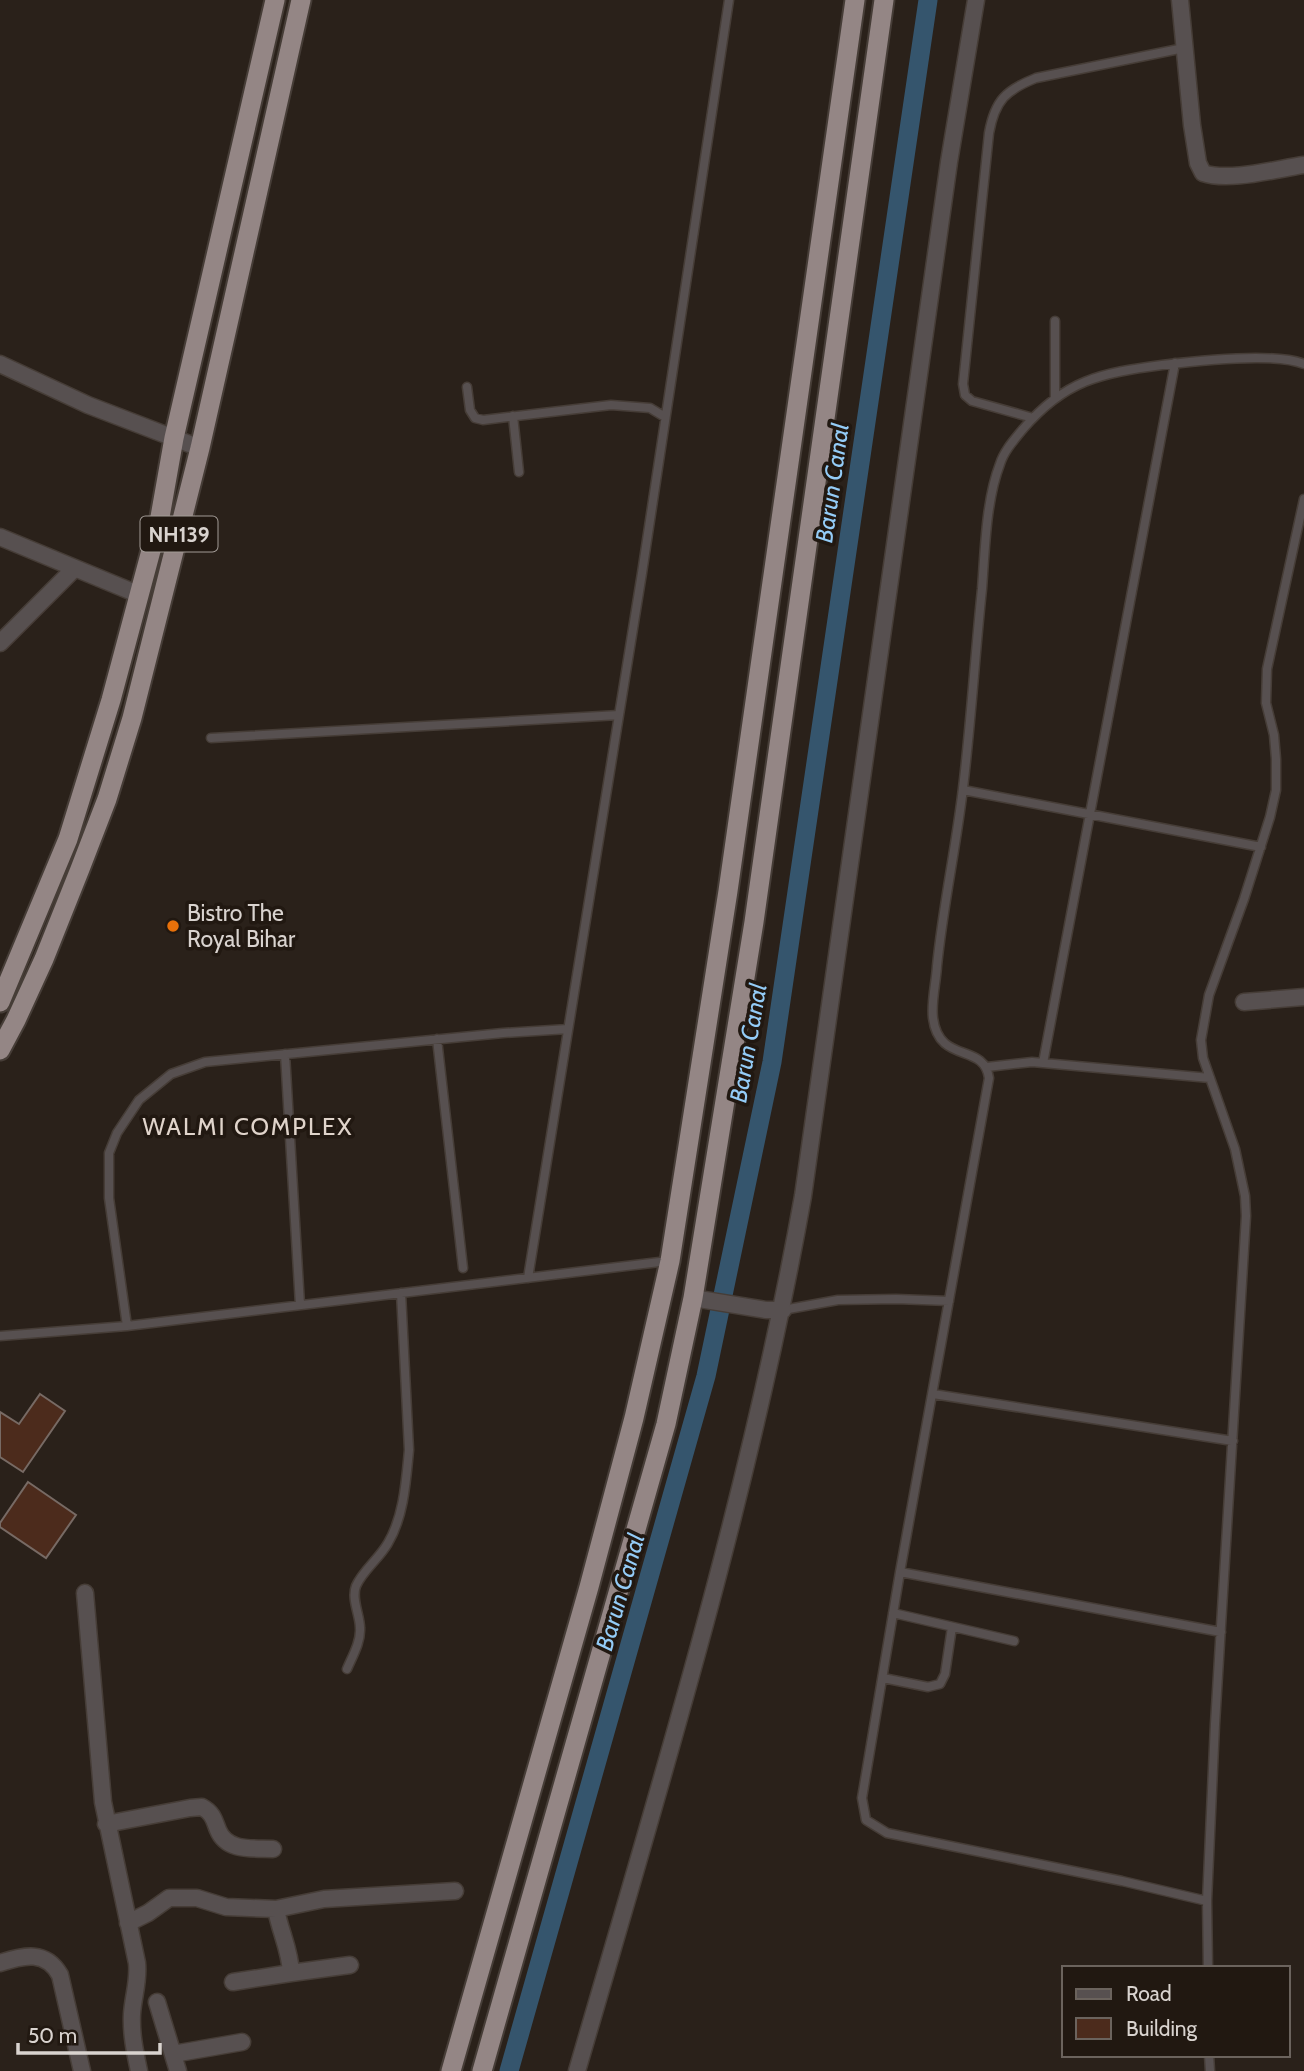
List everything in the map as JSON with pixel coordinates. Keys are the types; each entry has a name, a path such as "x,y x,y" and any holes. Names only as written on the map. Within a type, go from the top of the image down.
{"highway":[{"name":"NH139","path":"0,1002 68,839 140,595 160,517 174,438 275,0"},
{"name":"NH139","path":"0,1050 44,958 107,799 132,718 200,448 301,0"},
{"path":"452,2071 593,1574 634,1418 670,1261 728,891 855,0"},
{"path":"482,2071 702,1299 884,0"}],"street":[{"path":"577,2071 748,1460 775,1310 803,1196 948,162 976,0"},
{"path":"1180,0 1192,125 1198,163 1203,173 1212,176 1231,175 1304,165"},
{"path":"0,364 88,405 200,448"},
{"path":"0,537 140,595"},
{"path":"0,643 75,568"},
{"path":"1244,1002 1304,997"},
{"path":"702,1299 775,1310"},
{"path":"85,1592 106,1824 138,1975 131,2032 139,2071"},
{"path":"106,1824 202,1807 214,1818 221,1836 228,1844 273,1849"},
{"path":"128,1923 169,1898 197,1898 226,1907 276,1909 324,1899 455,1891"},
{"path":"276,1909 279,1926 290,1952 292,1973"},
{"path":"0,1963 33,1956 54,1964 60,1975 82,2071"},
{"path":"233,1982 350,1965"},
{"path":"157,2002 178,2071"},
{"path":"173,2054 242,2042"}],"lane":[{"path":"528,1278 666,417 729,0"},
{"path":"1033,418 972,401 965,395 963,384 989,133 998,102 1021,84 1037,78 1184,48"},
{"path":"1055,321 1055,397"},
{"path":"1208,1901 887,1833 866,1820 862,1798 989,1078 987,1067 981,1059 954,1050 942,1041 935,1029 932,1015 940,939 963,790 994,481 1000,461 1033,418 1055,397 1070,387 1114,372 1175,363 1245,359 1304,364"},
{"path":"1044,1063 1175,363"},
{"path":"467,387 470,410 475,418 483,420 611,405 650,408 666,417"},
{"path":"513,416 519,472"},
{"path":"1208,1966 1208,1901 1221,1632 1246,1216 1245,1196 1235,1149 1203,1058 1201,1040 1209,995 1270,817 1277,777 1273,735 1266,703 1267,669 1304,499"},
{"path":"211,738 619,715"},
{"path":"963,790 1261,847"},
{"path":"127,1326 109,1198 110,1153 126,1116 139,1100 172,1074 205,1062 568,1029"},
{"path":"437,1039 463,1268"},
{"path":"285,1054 300,1306"},
{"path":"987,1067 1044,1063 1210,1078"},
{"path":"0,1336 127,1326 670,1261"},
{"path":"347,1669 361,1631 355,1590 360,1579 389,1542 404,1497 410,1450 401,1293"},
{"path":"775,1310 838,1300 949,1301"},
{"path":"933,1394 1233,1441"},
{"path":"900,1572 1221,1632"},
{"path":"893,1613 1014,1641"},
{"path":"883,1678 928,1687 942,1683 952,1627"}],"building":[{"path":"40,1394 65,1411 23,1472 0,1457 0,1412 19,1424"},
{"path":"28,1482 76,1515 46,1558 0,1527 0,1523"}],"waterway":[{"name":"Barun Canal","path":"509,2071 706,1376 772,1062 928,0"}],"place":[{"name":"Bistro The Royal Bihar","path":"173,926"}],"district":[{"name":"WALMI COMPLEX","path":"248,1126"}]}
